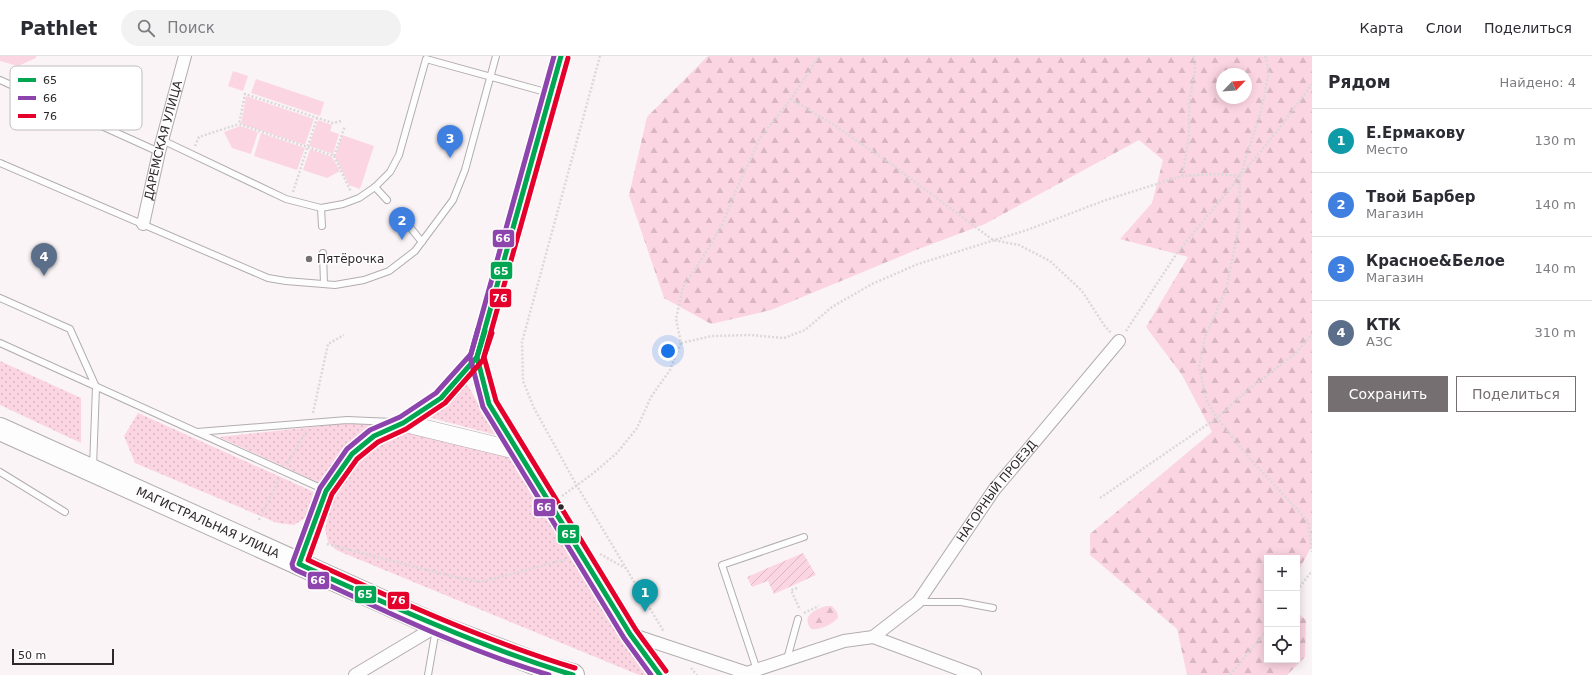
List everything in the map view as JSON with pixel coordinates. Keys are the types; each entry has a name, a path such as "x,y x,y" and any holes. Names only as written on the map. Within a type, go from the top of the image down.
{"highway":[{"name":"МАГИСТРАЛЬНАЯ УЛИЦА","path":"0,429 437,626 544,667 573,675"}],"main road":[{"path":"299,564 326,490 352,454 374,436 403,422 441,398 477,357 561,56"},
{"path":"477,357 489,404 630,634 660,675"},
{"path":"403,422 518,451"}],"street":[{"name":"ДАРЕМСКАЯ УЛИЦА","path":"142,224 162,140 185,56"},
{"name":"НАГОРНЫЙ ПРОЕЗД","path":"873,637 918,602 994,490 1119,341"},
{"path":"355,675 437,626"},
{"path":"630,634 750,672 844,641 873,637 975,675"}],"lane":[{"path":"0,163 268,278 335,285 364,280 389,271 415,251 453,200 465,170 496,56"},
{"path":"162,140 250,183 290,200 321,208 355,200 375,187 390,172 399,155 426,57 551,94"},
{"path":"0,80 10,85"},
{"path":"110,130 159,152"},
{"path":"375,187 387,200"},
{"path":"321,208 322,226"},
{"path":"405,221 422,242"},
{"path":"323,254 324,284"},
{"path":"0,298 70,329 96,387 92,470"},
{"path":"0,343 326,490"},
{"path":"196,432 347,420 403,422"},
{"path":"0,472 65,512"},
{"path":"750,672 722,565 804,537"},
{"path":"918,602 961,602 993,608"},
{"path":"787,659 798,619"},
{"path":"428,675 437,626"}],"path":[{"path":"600,56 522,342 523,381 534,408 576,486 674,648 697,675"},
{"path":"576,486 617,453 637,428 651,396 670,370 681,343 676,319 683,287 706,254 722,225 736,188 760,138 791,99 819,56"},
{"path":"1182,176 1189,137 1190,103 1195,70 1194,56"},
{"path":"1265,56 1269,72 1261,111 1240,176 1240,226 1226,290 1205,338 1199,367 1207,401 1217,418 1251,460 1308,521 1312,552"},
{"path":"791,99 834,125 892,164 993,240 1020,245 1050,261 1082,291 1104,325 1119,341 1177,253 1278,130 1312,84"},
{"path":"239,124 245,94 333,123 341,121"},
{"path":"290,200 318,118"},
{"path":"191,154 199,137 239,124 334,156 355,200"},
{"path":"334,156 345,126"},
{"path":"681,343 712,336 750,335 784,338 805,330 832,307 872,284 918,264 1027,230 1106,200 1182,176 1215,174 1240,176"},
{"path":"1100,498 1217,418 1249,389 1296,353 1312,334"},
{"path":"326,544 454,578 481,582 567,559"},
{"path":"1300,586 1312,571"},
{"path":"797,588 791,590 802,614 819,606"},
{"path":"1230,675 1264,634"}],"green space":[{"path":"0,56 36,56 36,58 18,66 0,61"},
{"path":"708,56 1312,56 1312,546 1300,568 1300,555 1264,555 1264,663 1299,663 1287,675 1187,675 1177,629 1090,555 1090,534 1212,432 1182,375 1146,327 1188,257 1120,239 1152,203 1163,160 1139,140 985,224 916,250 771,310 711,324 664,298 629,195 647,117"},
{"path":"233,71 248,76 243,91 228,86"},
{"path":"256,79 324,102 320,116 251,93"},
{"path":"246,96 314,119 305,145 241,124"},
{"path":"318,120 332,125 330,131 339,134 333,154 309,146"},
{"path":"240,126 258,132 251,154 232,148 224,132"},
{"path":"261,133 305,148 297,170 254,156"},
{"path":"342,135 374,146 360,189 349,185 335,157"},
{"path":"310,149 332,157 340,171 327,178 303,170"},
{"path":"0,361 81,398 81,443 0,405"},
{"path":"467,384 496,435 428,417"},
{"path":"138,413 314,492 305,518 294,525 277,523 135,463 124,436"},
{"path":"349,423 381,425 324,485 219,437"},
{"path":"404,429 513,456 649,675 639,675 336,550 328,542 325,529 333,497 358,459 378,442"},
{"path":"803,553 816,575 774,594 768,581 752,587 747,577"},
{"path":"826,606 832,606 837,612 838,618 826,626 818,629 811,629 808,624 808,617 814,611"},
{"path":"1300,615 1306,620 1305,657 1300,662"}],"transit line":[{"name":"66","path":"549,675 516,665 421,627 296,570 293,568 292,564 320,488 347,449 370,430 400,417 436,393 471,354 554,56"},
{"name":"65","path":"561,56 477,357 441,398 403,423 374,436 352,454 326,491 299,564 468,638 538,664 573,675"},
{"name":"76","path":"568,58 483,360 445,403 406,429 378,442 357,459 332,494 308,560 473,632 575,668"},
{"name":"66","path":"478,329 470,357 483,407 624,638 651,675"},
{"name":"65","path":"485,331 477,357 489,404 630,634 660,675"},
{"name":"76","path":"492,333 484,357 496,401 636,630 666,671"}],"place":[{"name":"Красное&Белое","path":"450,158"},
{"name":"Твой Барбер","path":"402,240"},
{"name":"Пятёрочка","path":"309,259"},
{"name":"КТК","path":"44,276"},
{"name":"Е.Ермакову","path":"645,612"}]}
